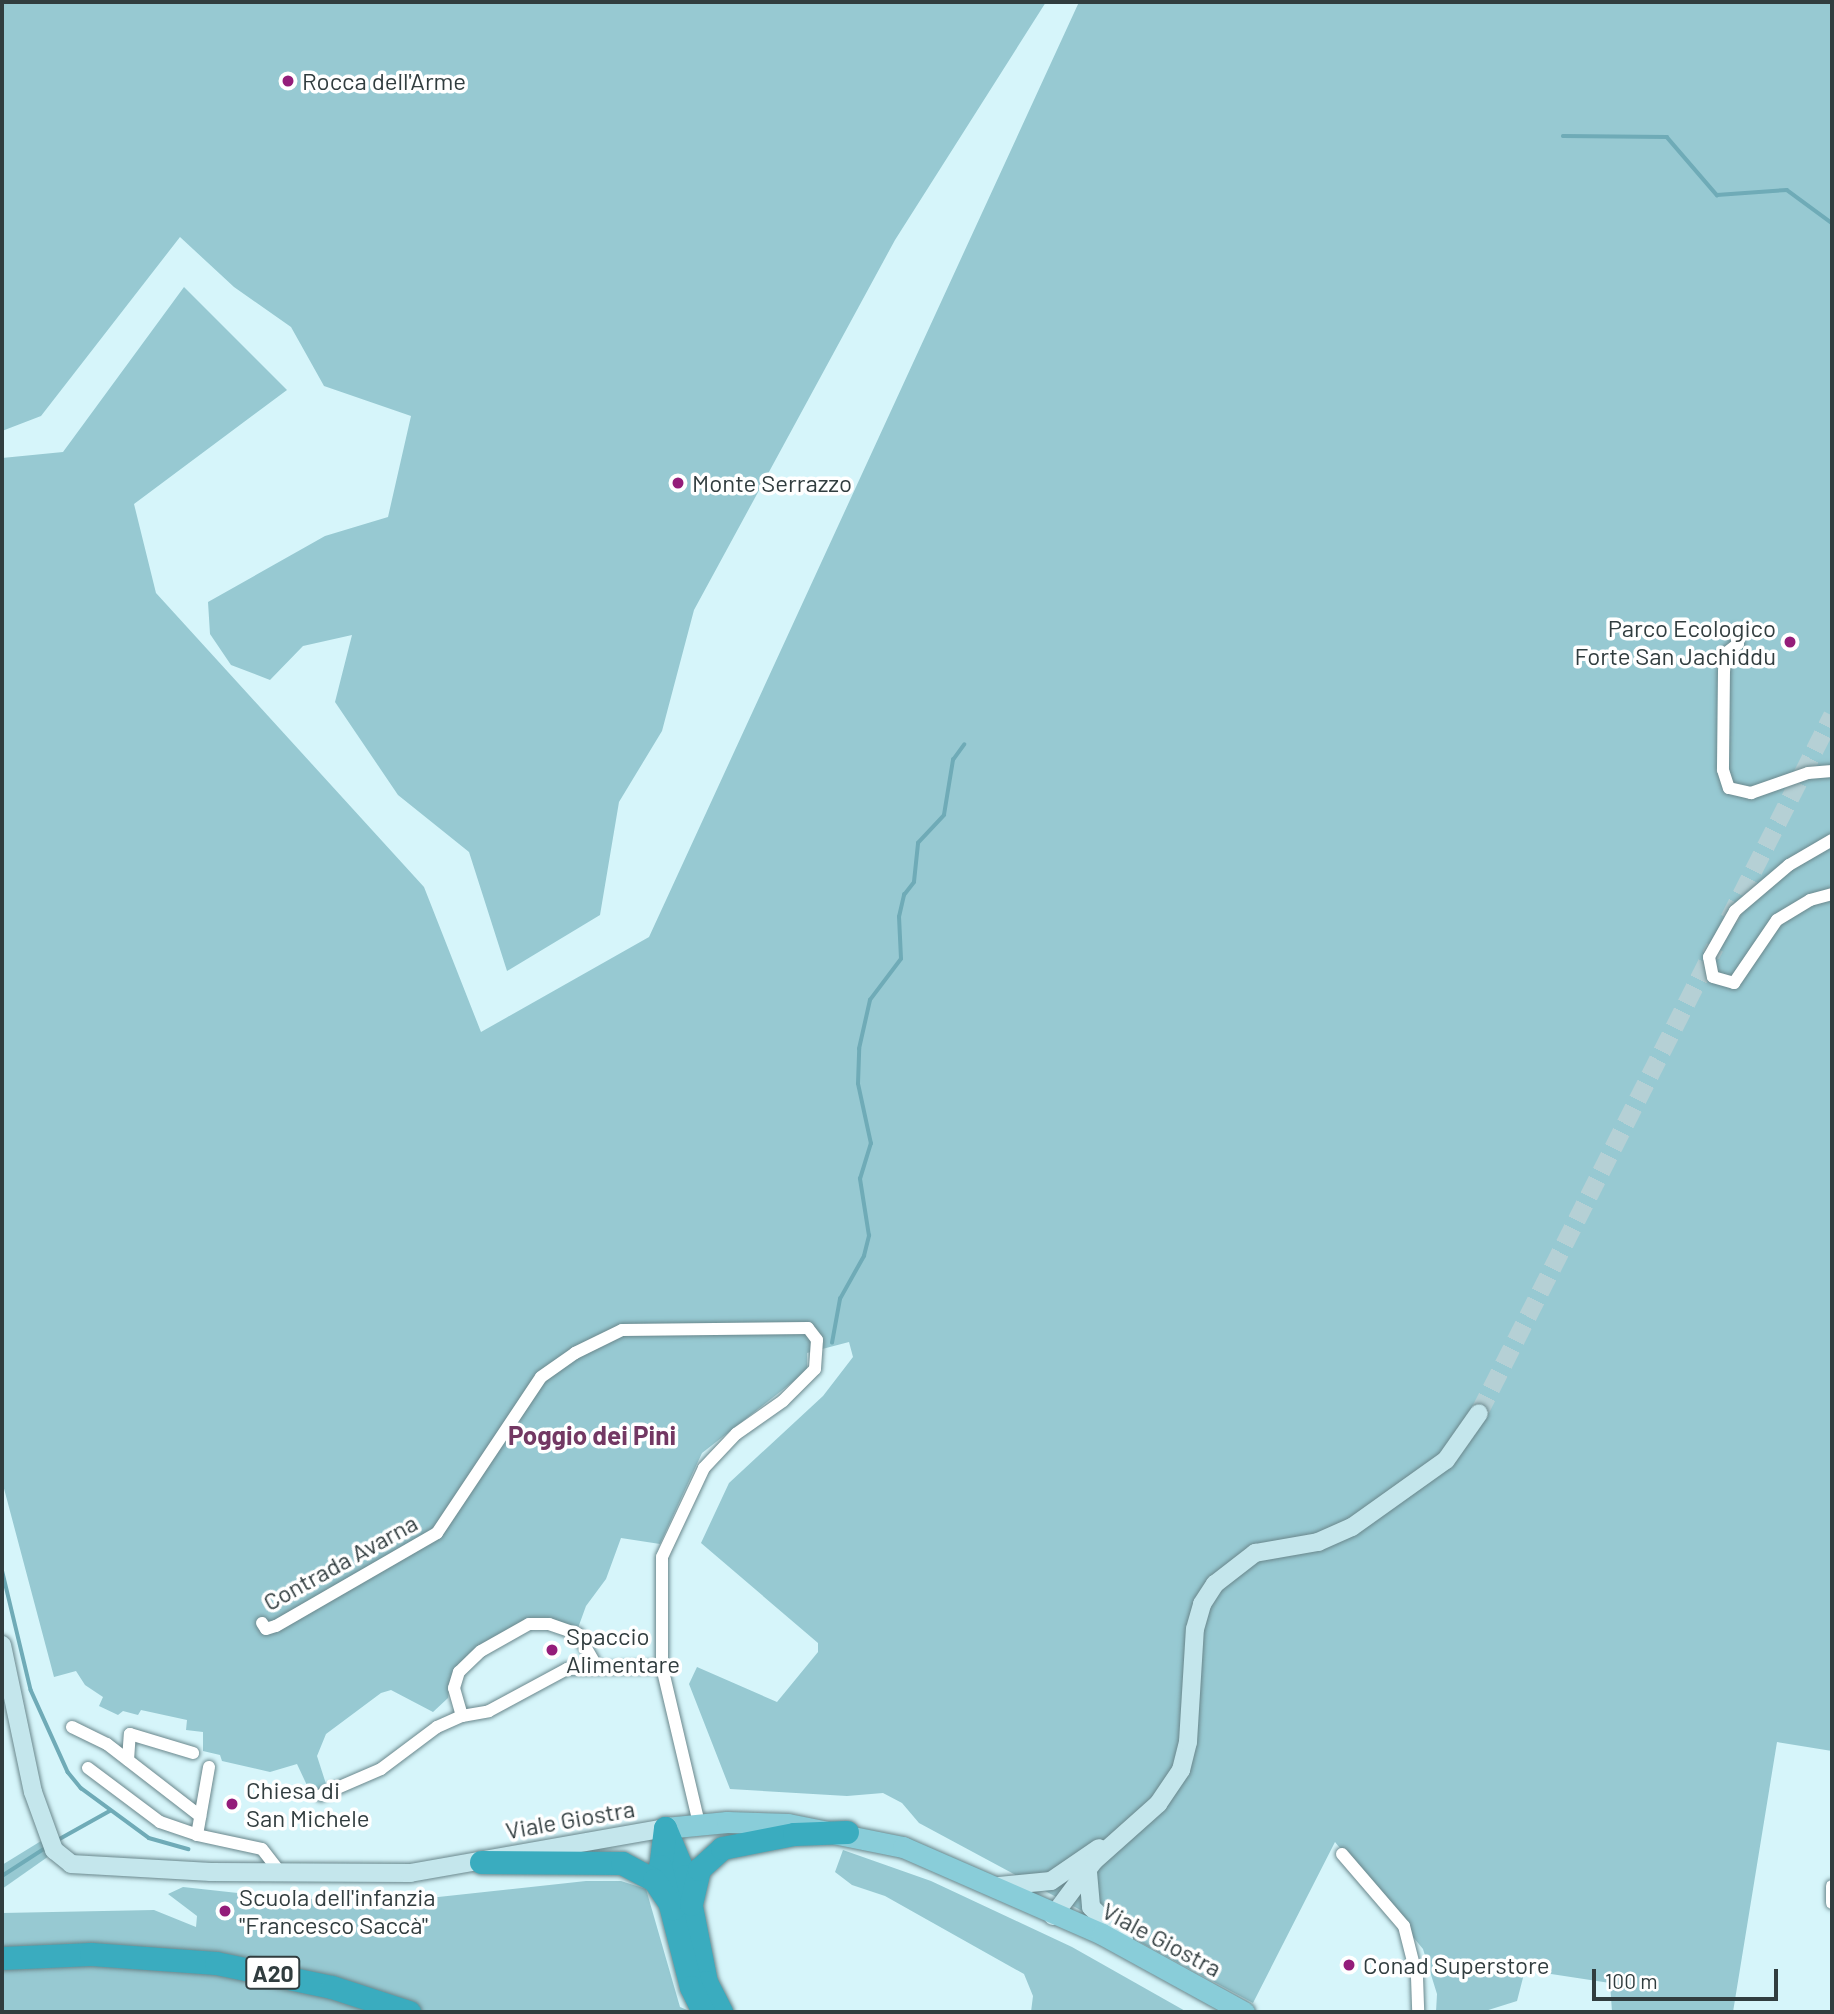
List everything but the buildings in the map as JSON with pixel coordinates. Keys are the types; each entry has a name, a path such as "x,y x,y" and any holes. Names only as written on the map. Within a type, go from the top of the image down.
{"highway":[{"path":"665,1828 685,1876 682,1906 691,1987 703,2012"},
{"path":"682,1906 699,1869 722,1848 794,1834 847,1832"},
{"path":"481,1862 622,1863 654,1880 682,1906 706,1982 721,2012"},
{"name":"A20","path":"2,1958 132,1955 255,1969 410,2012"}],"main road":[{"path":"992,1886 1040,1885 1067,1872 1123,1833 1158,1804 1181,1770 1188,1742 1195,1629 1202,1604 1215,1584 1255,1553 1318,1542 1352,1527 1446,1460 1479,1413"},
{"path":"2,1648 4,1668"},
{"name":"Viale Giostra","path":"4,1668 26,1770 51,1842 65,1861 81,1866 410,1873 699,1824 758,1822 847,1832 903,1847 1052,1916 1102,1934 1244,2012"},
{"path":"1052,1916 1123,1833"},
{"path":"1052,1916 1057,1888 1067,1872"},
{"path":"1088,1872 1091,1908 1160,1967"},
{"name":"Viale Giostra","path":"1052,1916 1092,1944 1216,2012"}],"street":[{"path":"1735,632 1738,644 1725,654 1724,671 1723,769 1729,788 1751,793 1808,773 1832,771"},
{"path":"1832,840 1789,865 1735,911 1709,957 1713,977 1720,983 1734,983 1777,920 1810,900 1832,894"},
{"name":"Contrada Avarna","path":"262,1623 266,1629 275,1626 437,1533 541,1377 575,1353 622,1329 808,1328 817,1340 815,1369 783,1401 736,1434 704,1468 662,1557 662,1667"},
{"path":"461,1716 454,1688 459,1672 481,1651 529,1624 549,1624 578,1633 597,1668"},
{"path":"321,1795 382,1769 423,1735 461,1716 489,1712 567,1669 662,1667 699,1824"},
{"path":"72,1727 128,1760 200,1816"},
{"path":"128,1760 130,1734 193,1753"},
{"path":"197,1835 209,1767"},
{"path":"88,1768 160,1822 197,1835 262,1849 279,1872"},
{"path":"1342,1854 1404,1926 1417,1976 1418,2012"},
{"path":"1832,1886 1832,1902"}],"shaded area":[{"path":"2,2 1046,2 895,240 694,610 662,731 619,802 600,915 507,971 469,852 398,795 335,702 352,635 303,646 270,680 231,665 210,634 208,602 325,536 388,517 411,416 324,386 291,327 234,287 180,237 41,416 2,431"},
{"path":"1079,2 1832,2 1832,1751 1777,1742 1733,2012 1612,2012 1610,1983 1525,1970 1517,2001 1482,2012 1436,2012 1437,1994 1423,1949 1335,1842 1253,2003 919,1823 902,1803 883,1793 847,1796 730,1789 689,1684 697,1667 777,1702 818,1652 818,1643 701,1543 729,1483 823,1396 853,1357 849,1342 807,1353 807,1369 702,1453 660,1544 621,1538 606,1579 586,1606 578,1628 535,1619 451,1678 448,1698 433,1712 391,1690 381,1693 326,1734 317,1756 327,1787 312,1796 297,1764 270,1772 222,1761 220,1755 203,1751 203,1732 186,1730 187,1720 141,1710 138,1715 123,1711 118,1715 99,1706 103,1697 85,1685 76,1671 54,1677 2,1481 2,458 63,452 184,287 287,390 134,504 156,593 424,887 481,1032 649,937"},
{"path":"41,1841 49,1856 2,1889 2,1865"},
{"path":"843,1850 931,1881 1072,1947 1187,2012 1031,2012 1033,1996 1024,1974 885,1896 852,1885 835,1872"},
{"path":"586,1881 621,1881 646,1889 680,2007 692,2012 2,2012 2,1913 154,1910 196,1927 197,1916 168,1894 183,1887 292,1899 429,1898"}],"waterway":[{"path":"1563,136 1667,137 1717,195 1787,190 1832,223"},
{"path":"832,1343 840,1299 864,1256 869,1236 860,1179 871,1144 858,1084 859,1049 870,1000 901,959 899,917 904,895 914,882 918,843 944,815 953,760 964,745"},
{"path":"2,1569 31,1690 68,1772 81,1788 149,1838 188,1849"},
{"path":"56,1841 110,1811"},
{"path":"2,1876 47,1847"}],"tunnel":[{"path":"1729,919 1832,716"},
{"path":"1479,1413 1715,947"}],"place":[{"name":"Rocca dell'Arme","path":"288,81"},
{"name":"Monte Serrazzo","path":"678,483"},
{"name":"Parco Ecologico Forte San Jachiddu","path":"1790,642"},
{"name":"Spaccio Alimentare","path":"552,1650"},
{"name":"Chiesa di San Michele","path":"232,1804"},
{"name":"Scuola dell'infanzia \"Francesco Saccà\"","path":"225,1911"},
{"name":"Conad Superstore","path":"1349,1965"}],"district":[{"name":"Poggio dei Pini","path":"592,1435"}]}
